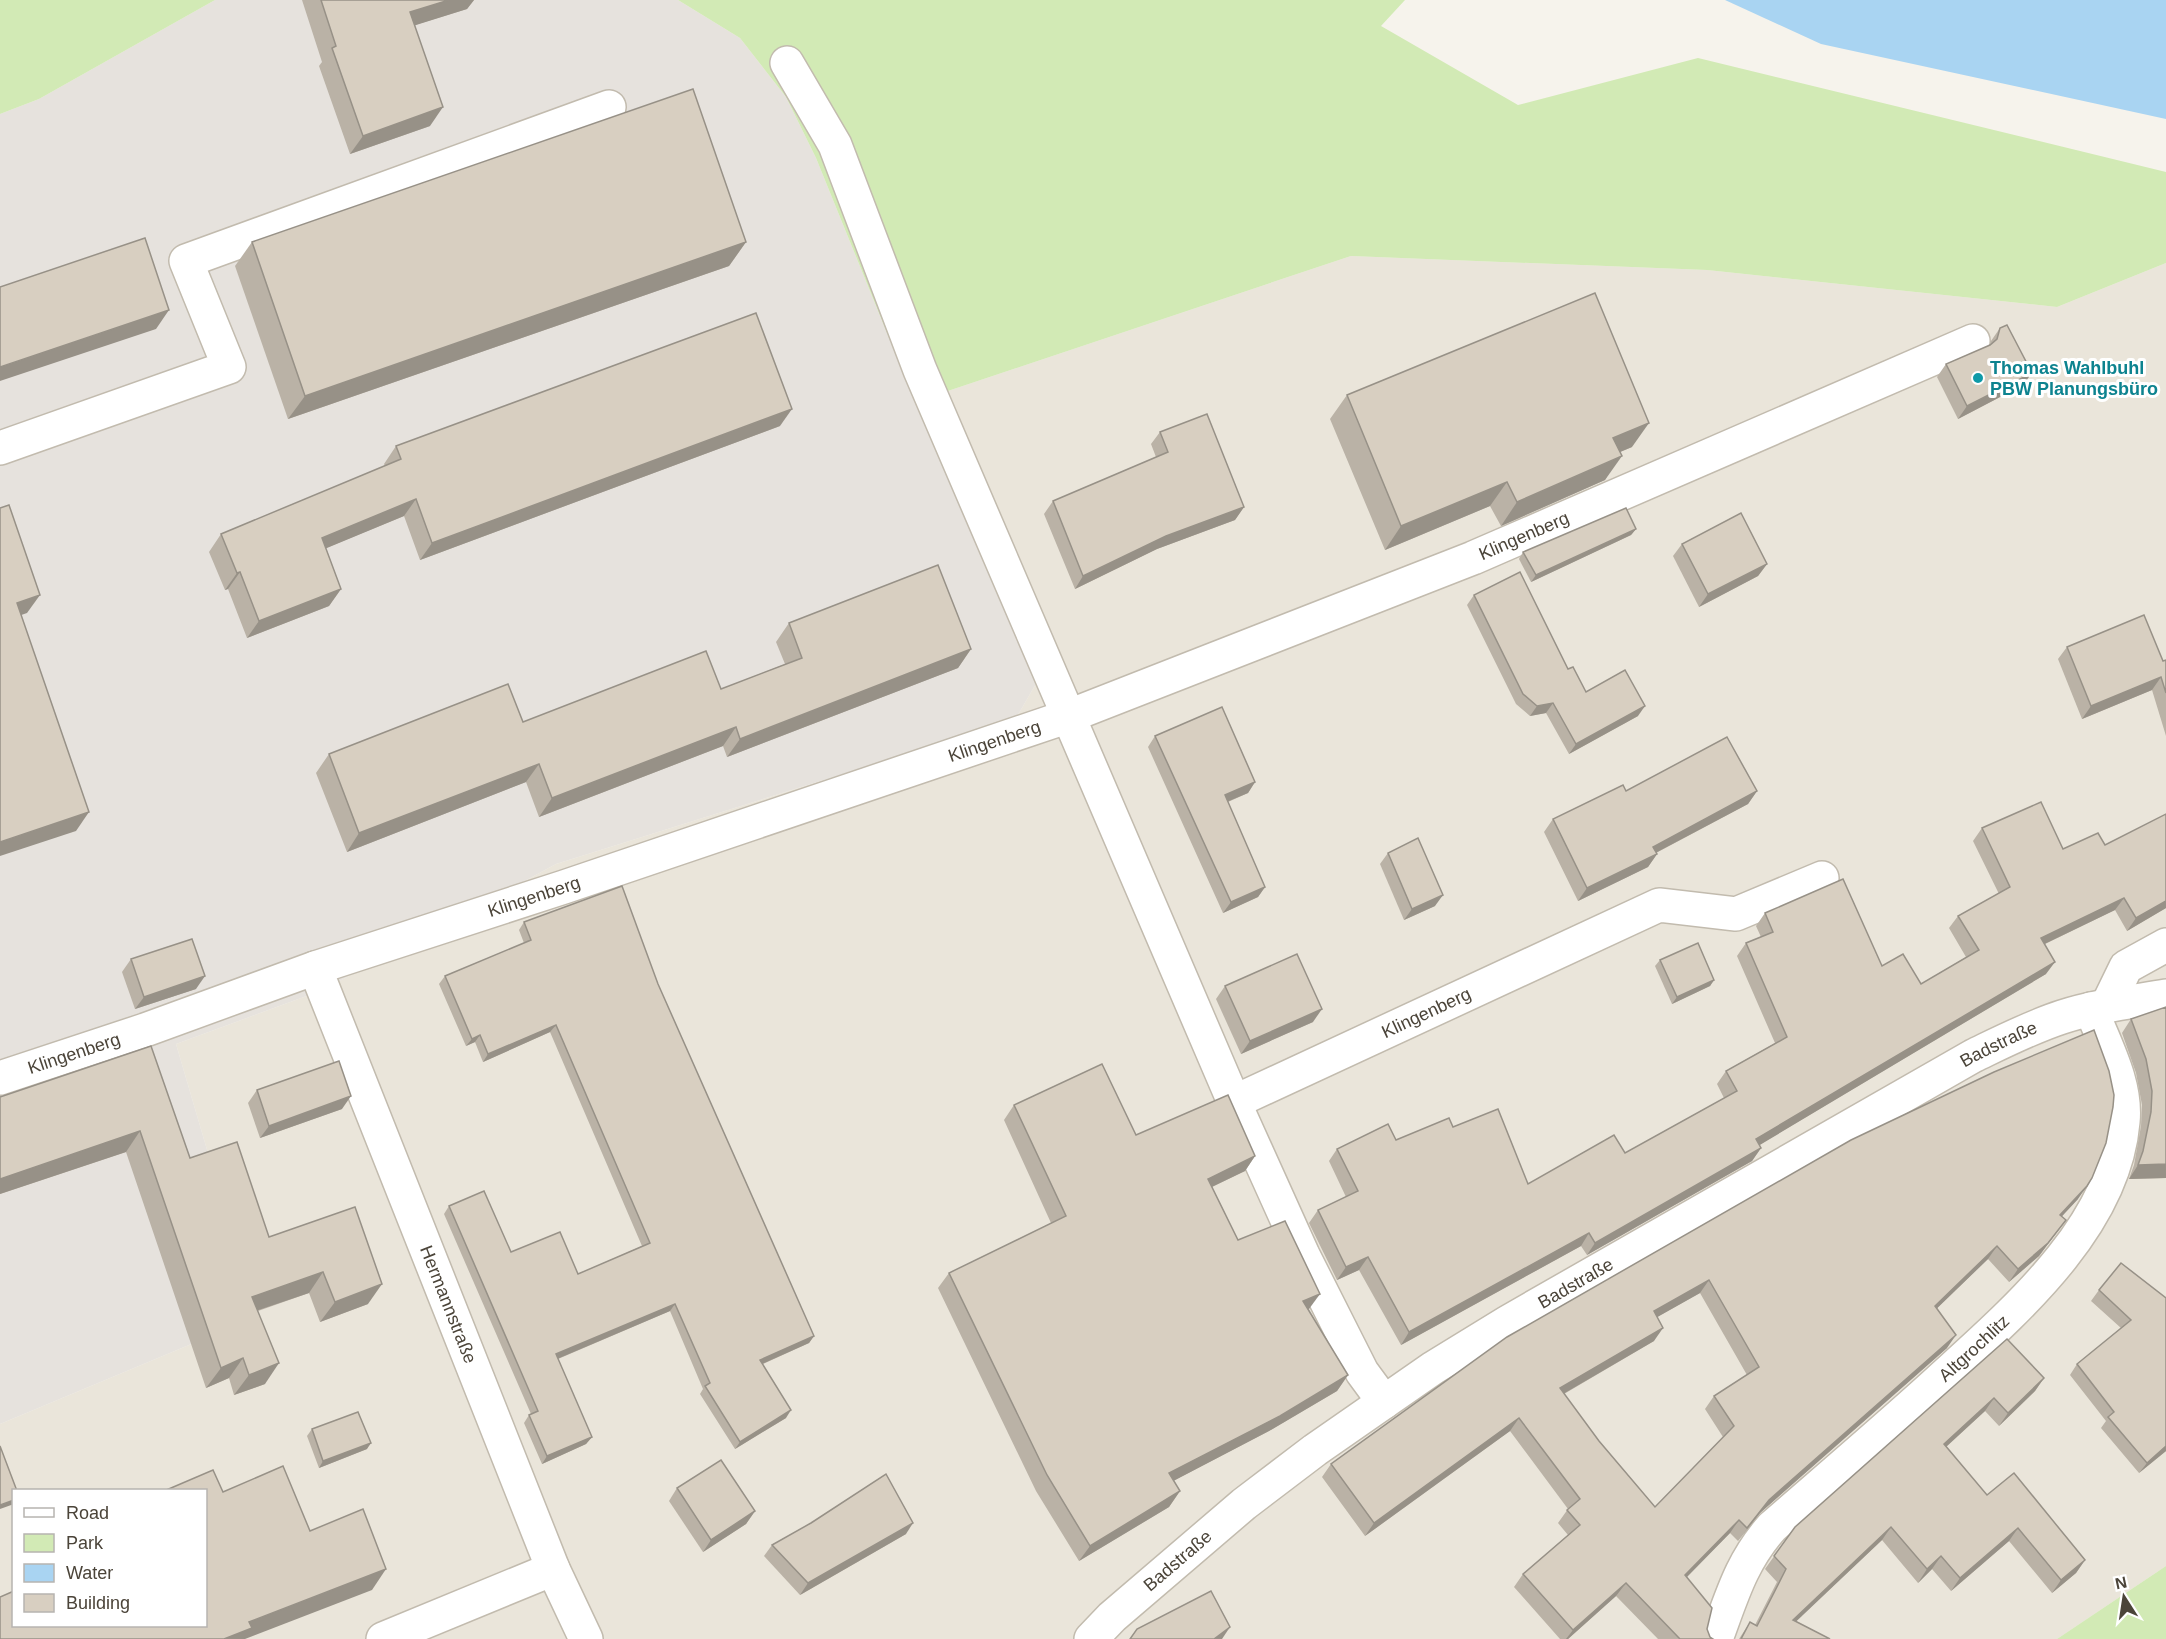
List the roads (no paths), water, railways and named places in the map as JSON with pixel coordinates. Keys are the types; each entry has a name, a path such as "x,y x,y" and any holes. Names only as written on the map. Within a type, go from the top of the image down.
{"street":[{"path":"787,63 835,145 920,370 1234,1102 1303,1256 1362,1372 1384,1402"},
{"path":"0,448 229,367 186,261 609,107"},
{"name":"Klingenberg","path":"0,1078 145,1030 315,968 564,887 1069,716 1473,558 1973,341"},
{"name":"Klingenberg","path":"1234,1102 1659,905 1736,914 1822,878"},
{"path":"2099,1007 2126,967 2166,945"},
{"name":"Hermannstraße","path":"315,968 553,1569 586,1639"},
{"name":"Badstraße","path":"1091,1639 1112,1617 1244,1504 1315,1450 1433,1368 1508,1322 1973,1056 2038,1026 2099,1007 2166,996"},
{"name":"Altgrochlitz","path":"1716,1639 1745,1563 1755,1545 1772,1527 1889,1425 2033,1292 2070,1246 2096,1206 2108,1185 2123,1123 2121,1085 2099,1007"},
{"path":"383,1639 553,1569"}],"water":[{"path":"1725,0 2166,0 2166,119 1821,44"}],"place":[{"name":"Thomas Wahlbuhl PBW Planungsbüro","path":"1978,378"}]}
